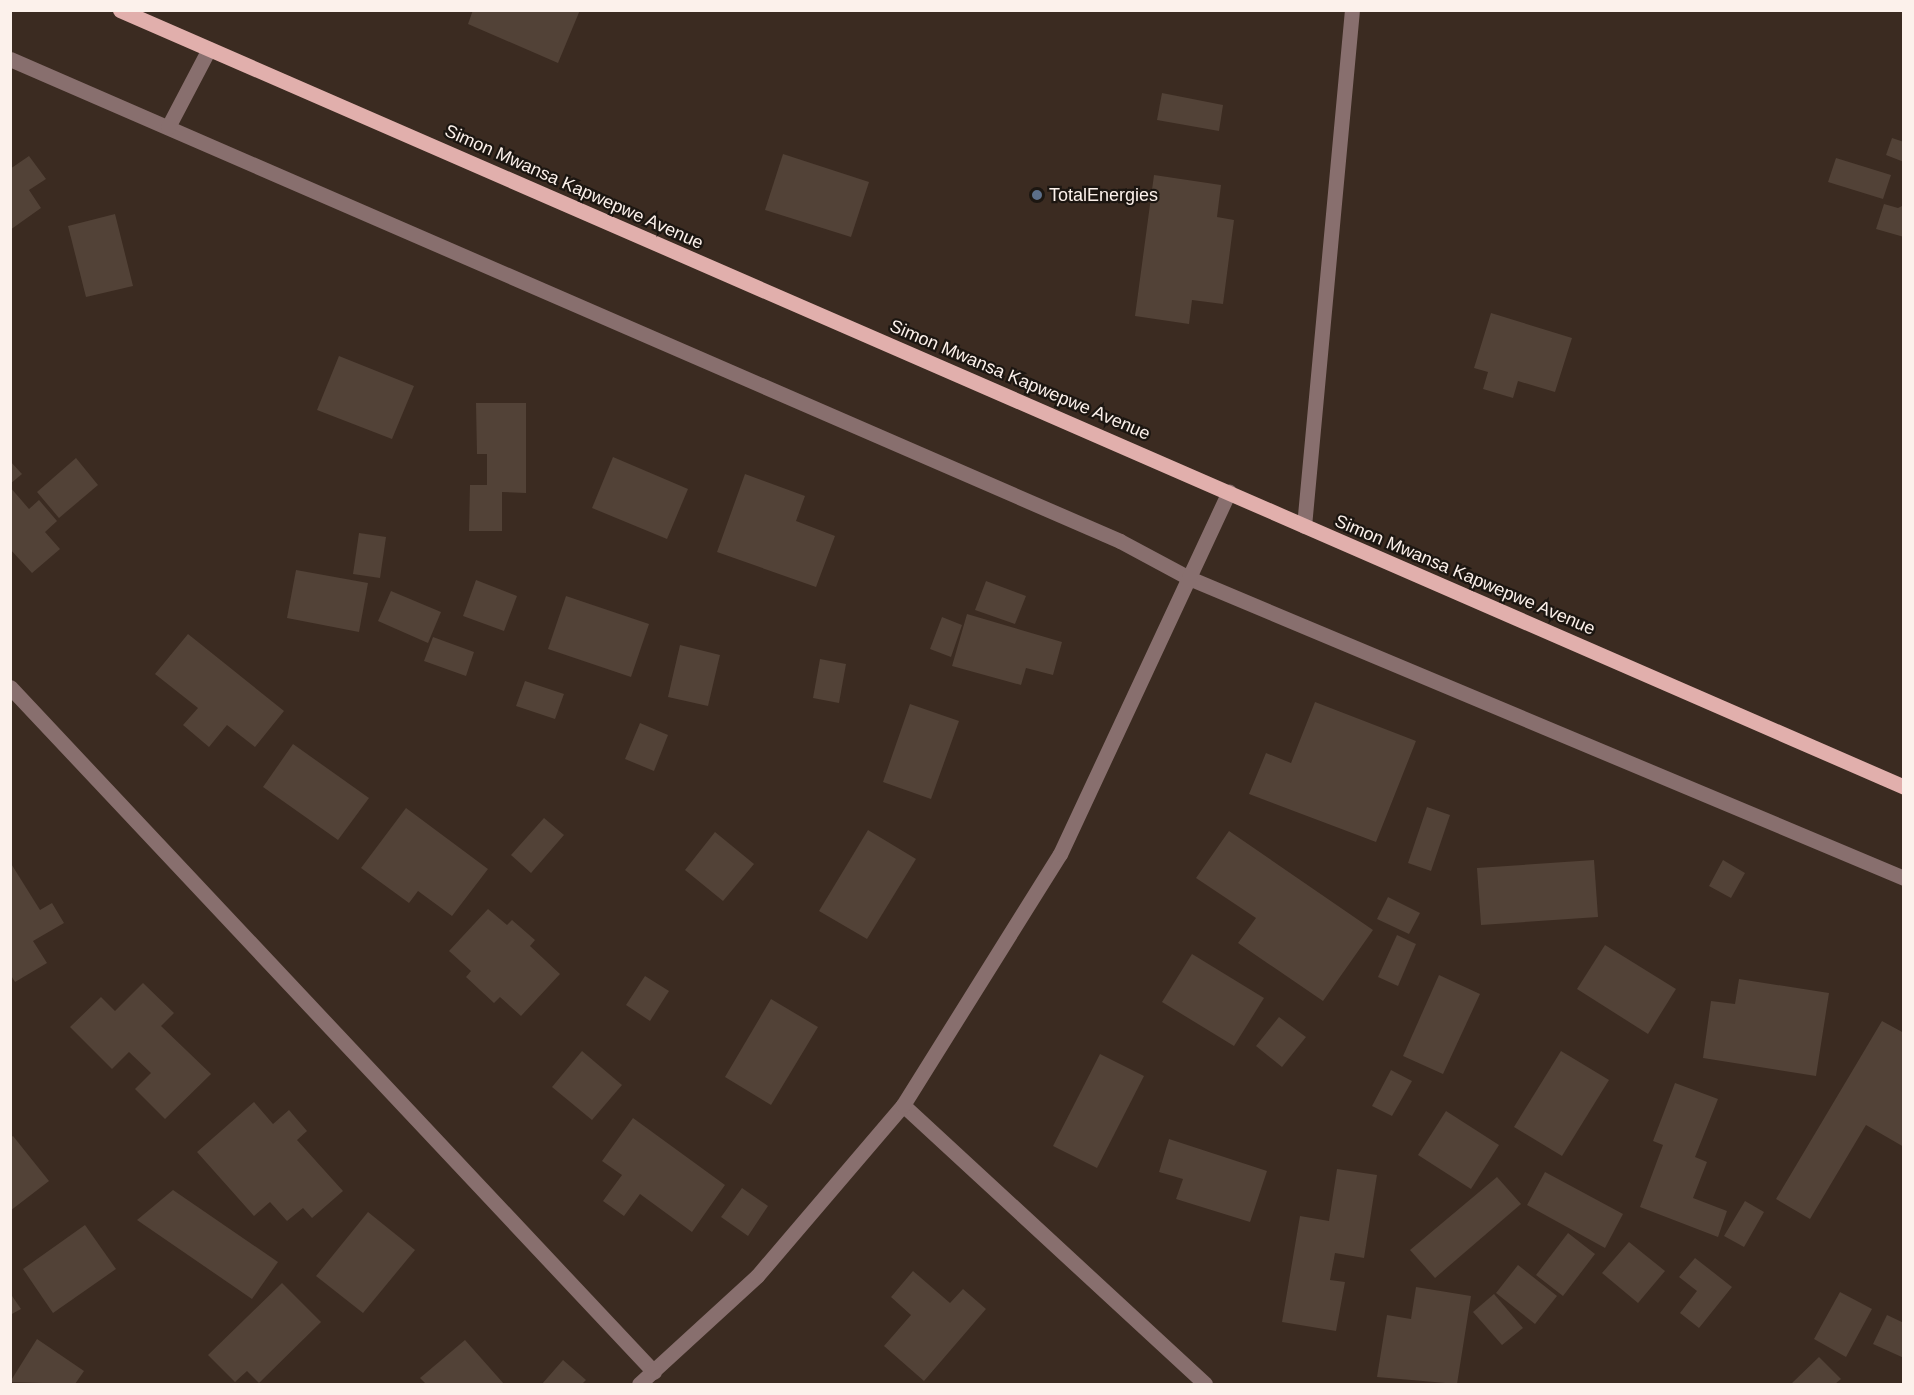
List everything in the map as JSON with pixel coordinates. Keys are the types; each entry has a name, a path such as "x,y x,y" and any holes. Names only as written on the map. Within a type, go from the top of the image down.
{"main road":[{"name":"Simon Mwansa Kapwepwe Avenue","path":"120,10 1229,491 1304,526 1904,787"}],"street":[{"path":"1304,526 1352,10"},
{"path":"168,127 209,49"},
{"path":"10,58 1120,541 1189,578 1904,878"},
{"path":"639,1384 757,1276 903,1105 1060,854 1229,491"},
{"path":"10,687 654,1372"},
{"path":"903,1105 1205,1384"}],"building":[{"path":"473,10 580,10 558,63 468,24"},
{"path":"1162,93 1223,105 1219,131 1157,120"},
{"path":"1892,138 1904,142 1904,162 1886,155"},
{"path":"783,154 869,182 851,237 765,210"},
{"path":"29,156 46,179 29,190 41,208 10,230 10,169"},
{"path":"1836,158 1891,175 1883,199 1828,182"},
{"path":"1154,175 1221,185 1217,217 1234,220 1223,304 1192,300 1189,324 1135,316"},
{"path":"1884,204 1898,208 1904,205 1904,237 1876,229"},
{"path":"115,214 133,286 86,297 68,226"},
{"path":"1491,313 1572,338 1555,392 1518,381 1513,398 1483,389 1488,372 1474,368"},
{"path":"339,356 414,386 392,439 317,410"},
{"path":"476,403 526,403 526,493 502,492 502,531 469,531 470,485 487,485 487,454 477,454"},
{"path":"613,457 688,489 667,539 592,508"},
{"path":"76,458 98,485 59,518 37,492"},
{"path":"10,461 22,474 10,484"},
{"path":"745,474 805,496 796,521 835,536 816,587 717,552"},
{"path":"10,487 29,509 39,500 57,521 45,532 60,549 32,573 10,549"},
{"path":"359,533 386,537 380,578 353,574"},
{"path":"296,570 368,583 359,632 287,618"},
{"path":"476,580 517,596 504,631 463,616"},
{"path":"986,581 1026,596 1015,624 975,610"},
{"path":"391,591 441,612 428,643 378,621"},
{"path":"566,596 649,624 631,677 548,649"},
{"path":"967,614 1062,642 1053,675 1026,668 1021,685 952,666"},
{"path":"942,617 962,625 951,657 930,649"},
{"path":"188,634 284,711 255,747 227,725 209,747 183,725 198,708 155,674"},
{"path":"433,637 474,652 466,676 424,661"},
{"path":"680,645 720,655 708,706 668,697"},
{"path":"820,659 846,664 839,703 813,698"},
{"path":"525,681 564,694 555,719 516,706"},
{"path":"1315,702 1416,741 1376,842 1249,794 1266,753 1291,763"},
{"path":"910,704 959,721 931,799 883,782"},
{"path":"640,723 668,735 654,771 625,759"},
{"path":"293,744 369,798 338,840 263,787"},
{"path":"1427,807 1450,815 1431,871 1408,863"},
{"path":"406,808 488,869 452,916 418,891 409,903 361,868"},
{"path":"544,818 564,835 531,873 511,855"},
{"path":"868,830 916,859 867,939 819,911"},
{"path":"1229,831 1373,930 1323,1001 1238,943 1256,918 1196,878"},
{"path":"715,832 754,864 723,901 685,870"},
{"path":"1594,860 1598,917 1481,925 1477,868"},
{"path":"1723,860 1745,873 1731,898 1709,886"},
{"path":"10,862 40,910 52,903 64,923 33,941 47,963 15,982 10,974"},
{"path":"1388,897 1420,913 1409,934 1377,919"},
{"path":"488,909 507,925 512,920 535,940 530,946 560,974 521,1016 500,997 494,1003 466,977 471,971 449,951"},
{"path":"1397,935 1416,944 1398,986 1378,977"},
{"path":"1605,945 1676,989 1648,1034 1577,989"},
{"path":"1192,954 1264,998 1234,1046 1162,1002"},
{"path":"1439,975 1480,994 1443,1074 1403,1056"},
{"path":"645,976 669,991 650,1021 626,1005"},
{"path":"1739,979 1829,993 1816,1076 1703,1058 1711,1001 1735,1004"},
{"path":"143,983 174,1013 161,1026 211,1074 165,1119 135,1089 151,1073 129,1052 112,1069 70,1027 101,997 115,1011"},
{"path":"771,999 818,1027 771,1105 725,1077"},
{"path":"1279,1017 1306,1037 1282,1067 1256,1046"},
{"path":"1882,1021 1904,1033 1904,1147 1866,1125 1810,1219 1776,1199"},
{"path":"582,1051 622,1085 592,1120 552,1087"},
{"path":"1561,1051 1609,1080 1562,1156 1514,1127"},
{"path":"1100,1054 1144,1076 1097,1168 1053,1146"},
{"path":"1391,1070 1412,1081 1392,1116 1372,1106"},
{"path":"1675,1083 1718,1099 1695,1157 1707,1162 1693,1198 1727,1211 1718,1237 1640,1207 1663,1145 1653,1141"},
{"path":"254,1102 273,1124 289,1110 307,1131 297,1140 343,1191 312,1218 303,1208 287,1221 270,1202 254,1216 197,1152"},
{"path":"1446,1111 1499,1145 1471,1189 1418,1155"},
{"path":"633,1118 725,1185 692,1232 640,1194 624,1216 603,1201 622,1175 602,1161"},
{"path":"13,1136 49,1181 10,1211 10,1138"},
{"path":"1169,1139 1267,1171 1250,1222 1176,1199 1183,1179 1159,1172"},
{"path":"1337,1169 1377,1175 1364,1258 1335,1253 1330,1280 1345,1282 1336,1331 1282,1322 1300,1216 1329,1221"},
{"path":"1545,1172 1623,1214 1605,1248 1527,1205"},
{"path":"1497,1177 1521,1204 1435,1278 1410,1250"},
{"path":"742,1188 768,1206 748,1236 721,1217"},
{"path":"173,1190 278,1262 252,1299 137,1220"},
{"path":"1745,1201 1764,1212 1744,1247 1724,1236"},
{"path":"368,1212 415,1250 363,1313 316,1276"},
{"path":"85,1225 116,1269 53,1313 23,1269"},
{"path":"1568,1233 1595,1254 1563,1296 1536,1275"},
{"path":"1629,1242 1665,1271 1638,1303 1602,1273"},
{"path":"1695,1258 1732,1287 1699,1328 1680,1313 1697,1291 1679,1277"},
{"path":"1518,1265 1557,1296 1535,1324 1496,1293"},
{"path":"913,1271 950,1303 963,1289 986,1309 924,1381 884,1346 911,1315 891,1297"},
{"path":"282,1283 321,1322 259,1383 247,1371 235,1382 208,1355"},
{"path":"1416,1287 1471,1296 1457,1384 1377,1377 1387,1315 1411,1319"},
{"path":"1840,1292 1872,1309 1846,1357 1814,1339"},
{"path":"10,1293 21,1309 10,1315"},
{"path":"1494,1294 1523,1328 1502,1345 1473,1312"},
{"path":"1887,1315 1904,1323 1904,1358 1873,1344"},
{"path":"37,1339 84,1371 75,1384 10,1382"},
{"path":"465,1340 504,1384 426,1384 420,1378"},
{"path":"1819,1357 1841,1379 1835,1384 1791,1384"},
{"path":"563,1360 586,1380 582,1384 542,1384"}],"place":[{"name":"TotalEnergies","path":"1037,195"}]}
